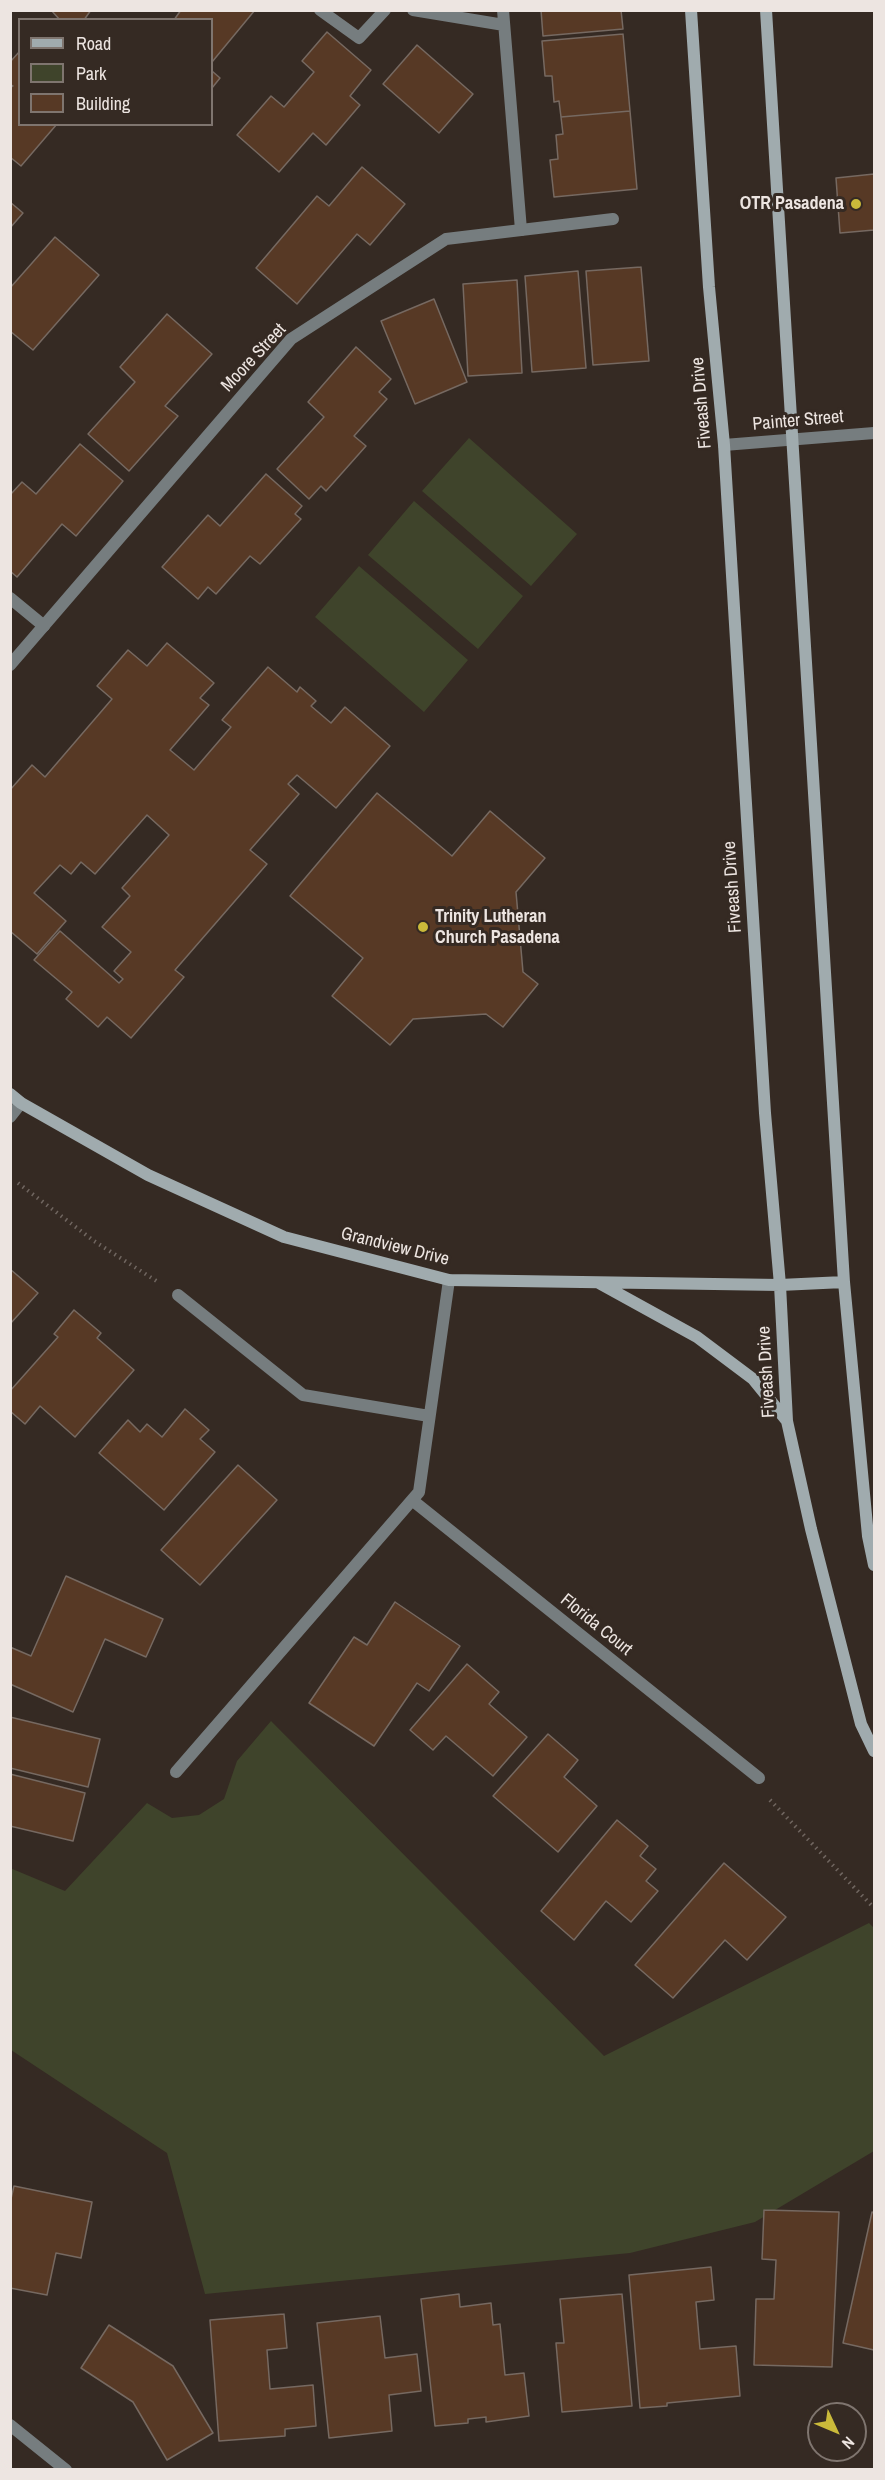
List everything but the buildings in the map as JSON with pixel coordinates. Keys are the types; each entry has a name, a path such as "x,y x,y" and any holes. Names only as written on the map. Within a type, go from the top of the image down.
{"main road":[{"name":"Fiveash Drive","path":"692,10 710,287 724,444 765,1113 780,1285 787,1421 811,1529 861,1724 874,1751"},
{"path":"766,10 844,1282 868,1536 874,1565"},
{"name":"Grandview Drive","path":"10,1094 148,1175 284,1237 449,1280 780,1285 844,1282"},
{"path":"595,1281 698,1337 753,1379 787,1421"}],"street":[{"path":"320,10 359,38 385,10"},
{"path":"413,10 504,25"},
{"path":"503,10 521,230"},
{"name":"Moore Street","path":"10,665 291,339 446,239 613,219"},
{"name":"Painter Street","path":"724,444 874,433"},
{"path":"10,598 44,626"},
{"path":"10,1117 21,1102"},
{"path":"176,1772 419,1492 449,1280"},
{"path":"178,1295 303,1395 429,1416"},
{"name":"Florida Court","path":"412,1500 759,1778"},
{"path":"10,2425 66,2469"}],"path":[{"path":"18,1183 94,1241 178,1295"},
{"path":"759,1778 772,1804 874,1908"}],"green space":[{"path":"469,438 577,534 531,586 422,491"},
{"path":"414,501 523,596 478,649 368,555"},
{"path":"359,566 468,660 424,712 315,617"},
{"path":"271,1721 604,2056 869,1923 874,1928 874,2151 755,2222 630,2253 205,2294 167,2153 11,2050 10,1868 65,1891 147,1803 172,1818 199,1815 224,1799 237,1761"}],"place":[{"name":"OTR Pasadena","path":"856,204"},
{"name":"Trinity Lutheran Church Pasadena","path":"423,927"}]}
